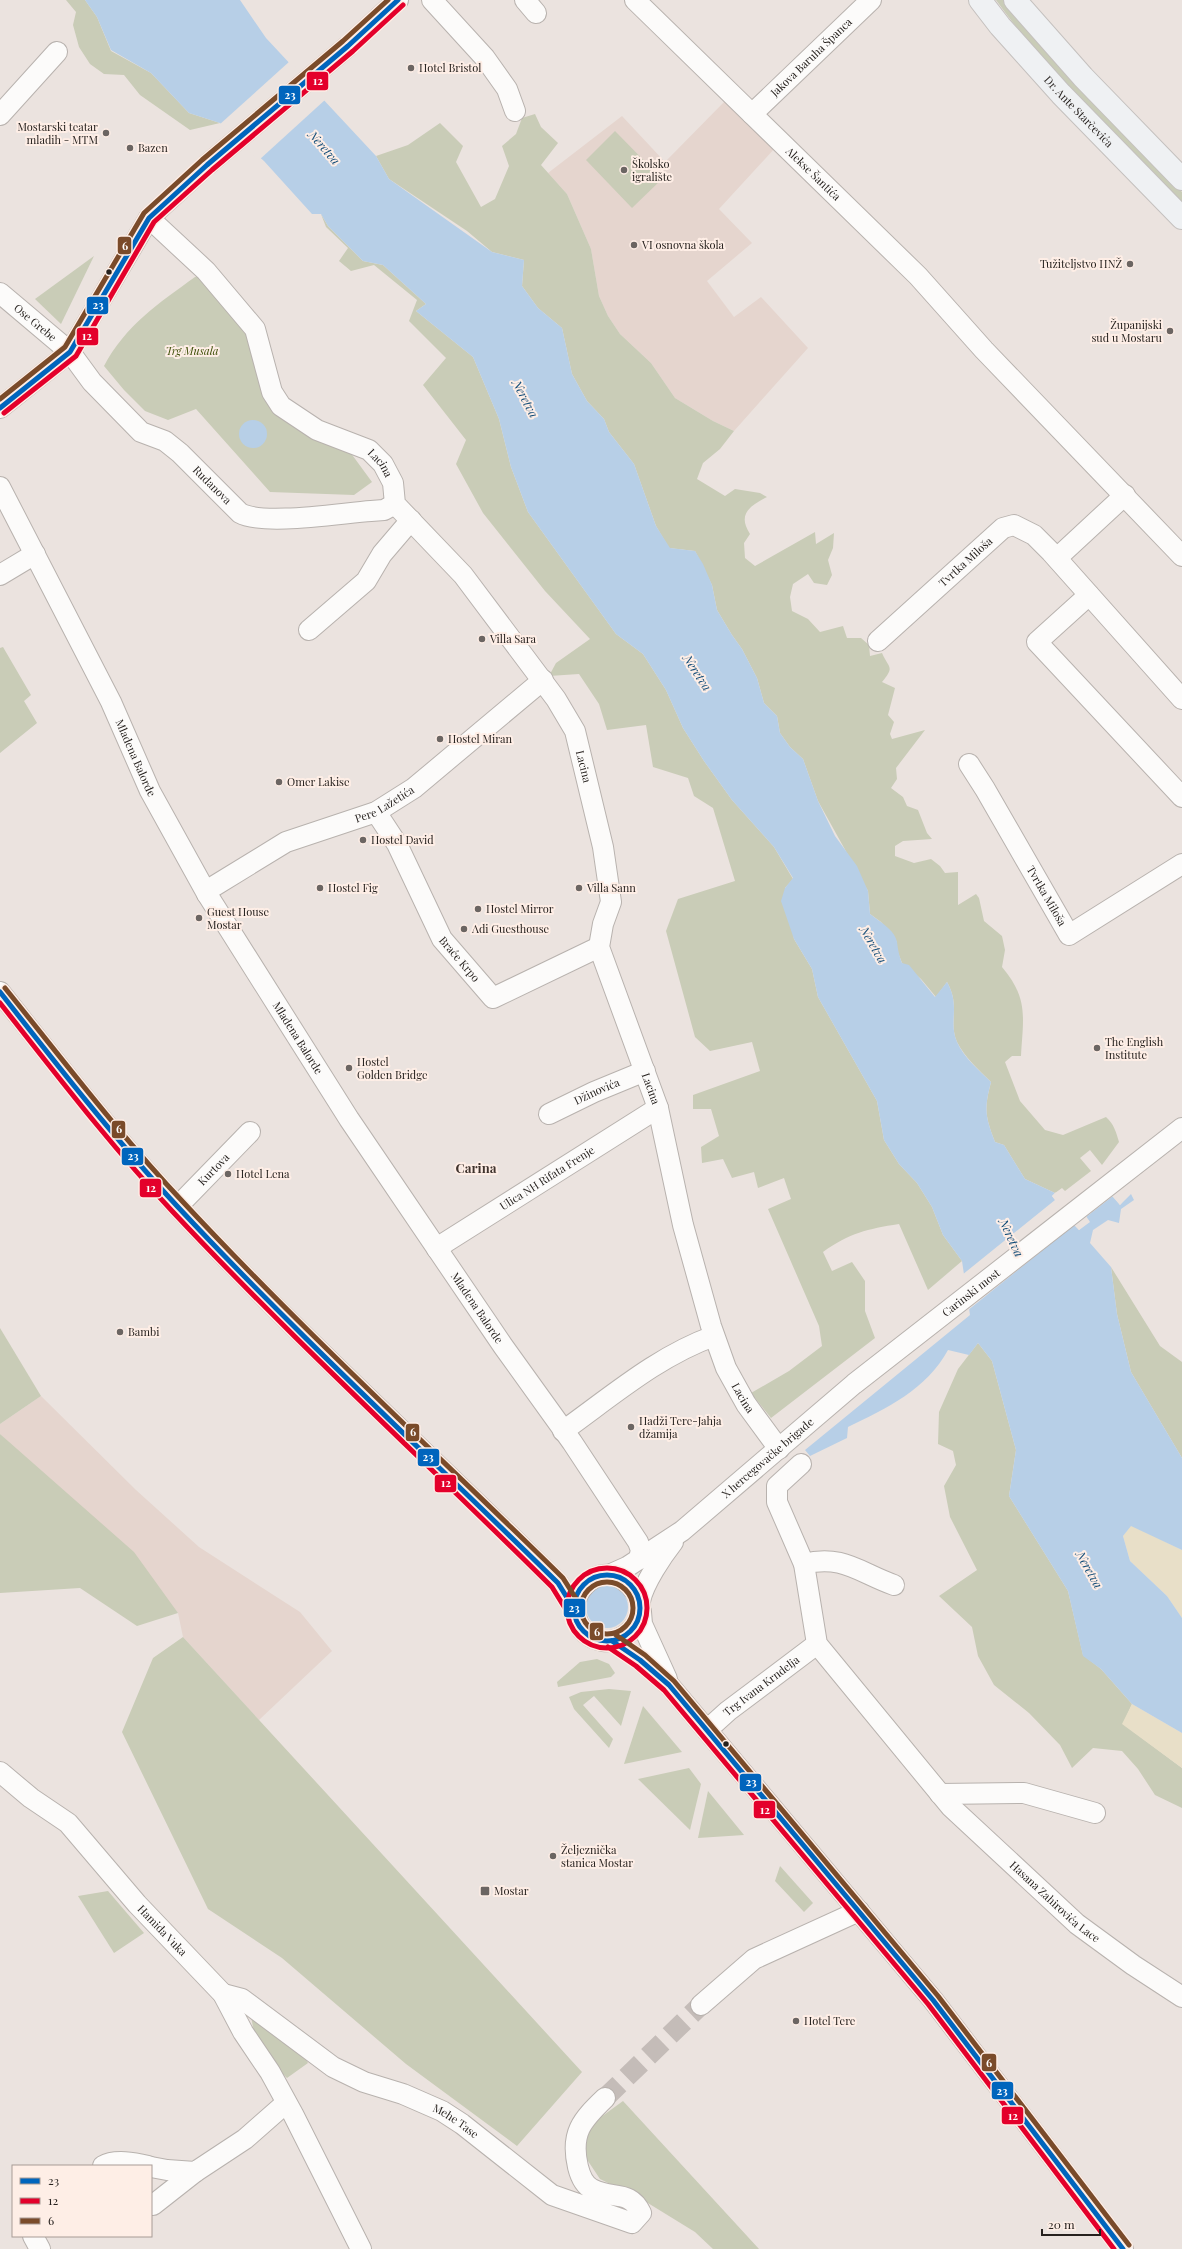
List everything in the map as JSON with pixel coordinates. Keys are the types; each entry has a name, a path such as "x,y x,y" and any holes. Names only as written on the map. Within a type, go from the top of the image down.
{"main road":[{"name":"Dr. Ante Starčevića","path":"980,0 1000,26 1061,94 1182,218"},
{"path":"1015,0 1083,77 1182,179"}],"street":[{"path":"0,408 70,352 149,218 207,165 348,46 398,0"},
{"path":"432,0 485,58 506,89 515,111"},
{"name":"Alekse Šantića","path":"635,0 918,276 987,352 1124,495"},
{"name":"Jakova Baruha Španca","path":"752,114 871,0"},
{"path":"0,115 57,52"},
{"name":"Lacina","path":"149,218 206,271 255,328 272,392 281,406 317,430 369,450 383,464 394,483 395,504 463,575 543,680 575,731 603,847 611,902 603,924 599,947 658,1108 683,1225 714,1336 732,1380 746,1404 779,1449"},
{"name":"Ose Grebe","path":"0,293 70,352"},
{"name":"Rudanova","path":"70,352 92,382 140,432 165,441 180,453 240,513 246,516 280,518 384,510 395,504"},
{"name":"Mladena Balorde","path":"0,487 111,702 153,798 207,894 349,1119 437,1250 563,1430 638,1542 641,1550 639,1559"},
{"path":"1057,558 1124,495 1182,556"},
{"path":"309,630 366,581 382,554 411,520"},
{"name":"Tvrtka Miloša","path":"878,641 1003,528 1014,525 1034,535 1057,558 1182,699"},
{"path":"0,576 35,554"},
{"path":"1089,594 1037,642 1182,797"},
{"name":"Pere Lažetića","path":"207,894 211,888 286,842 376,812 414,788 543,680"},
{"name":"Tvrtka Miloša","path":"969,764 1069,935 1182,864"},
{"name":"Braće Krpo","path":"376,812 397,844 442,939 492,998 599,947"},
{"path":"0,992 118,1139 178,1206 298,1328 558,1583 574,1609 577,1622 587,1634 603,1641 612,1641 622,1638 631,1631 637,1623 640,1607"},
{"name":"Džinovića","path":"549,1114 594,1092 645,1071"},
{"name":"Ulica NH Rifata Frenje","path":"437,1250 446,1242 658,1108"},
{"name":"Carinski most","path":"854,1384 1182,1128"},
{"name":"Kurtova","path":"178,1206 250,1132"},
{"path":"563,1430 667,1358 690,1345 714,1336"},
{"name":"X hercegovačke brigade","path":"609,1575 639,1559 682,1531 854,1384"},
{"path":"801,1464 777,1486 776,1502 804,1564 817,1644"},
{"name":"X hercegovačke brigade","path":"640,1607 660,1560 682,1531"},
{"path":"804,1564 820,1560 840,1561 874,1578 894,1585"},
{"path":"537,1562 565,1576 588,1581"},
{"path":"574,1609 576,1598 581,1589 588,1581 598,1576 609,1575 620,1577 629,1583 636,1591 642,1624 669,1685"},
{"path":"612,1641 640,1660 669,1685 707,1730 933,2000 1123,2249"},
{"name":"Trg Ivana Krndelja","path":"707,1730 728,1711 817,1644"},
{"name":"Hasana Zahirovića Lace","path":"817,1644 951,1807 1076,1924 1133,1965 1182,1997"},
{"name":"Hamida Vuka","path":"0,1772 31,1798 68,1824 137,1904 223,1994 242,2032 270,2072 290,2108"},
{"path":"940,1794 1024,1793 1095,1813"},
{"path":"701,2005 754,1959 859,1911"},
{"name":"Mehe Tase","path":"223,1994 242,1999 333,2067 364,2082 403,2094 442,2111 462,2124 552,2195 632,2223 641,2213 636,2203 630,2198 600,2193 590,2188 581,2177 574,2146 577,2131 588,2114 605,2098"},
{"path":"153,2205 195,2172 290,2108 361,2249"},
{"path":"105,2165 108,2163 123,2163 141,2165"},
{"path":"152,2166 167,2170 195,2172"},
{"path":"34,2237 40,2249"}],"shaded area":[{"path":"725,101 775,148 719,209 752,243 707,281 734,317 761,297 808,348 734,431 713,421 675,398 651,363 620,334 608,316 599,296 591,249 567,194 548,173 622,116 665,162"},
{"path":"41,1396 136,1490 199,1547 300,1612 332,1651 259,1720 183,1637 178,1613 0,1434 0,1424"}],"green space":[{"path":"66,0 85,0 97,17 111,51 151,73 189,113 220,123 190,130 140,95 124,75 104,74 90,64 79,47 73,25 76,12"},
{"path":"996,0 1006,0 1102,111 1182,192 1182,205 1061,80 1017,28"},
{"path":"535,114 541,127 558,143 541,165 567,194 591,249 599,296 608,316 620,334 651,363 675,398 713,421 734,431 720,449 703,463 697,479 725,496 735,489 760,493 767,497 751,507 745,516 746,527 750,534 744,543 745,558 755,566 815,532 816,544 834,533 833,548 828,560 832,575 827,585 814,583 808,574 793,584 790,597 792,611 808,619 820,632 843,626 847,638 861,638 869,645 870,656 882,653 889,665 890,670 882,682 895,688 888,715 894,722 890,734 892,739 925,730 896,768 897,779 891,788 903,797 907,806 918,810 927,833 932,839 903,841 895,846 895,856 914,863 931,859 940,866 945,873 958,872 958,905 976,894 979,898 984,921 1002,936 1005,950 1002,967 1011,978 1017,989 1022,1009 1023,1031 1021,1056 1012,1056 1005,1062 1020,1101 1045,1130 1063,1135 1106,1117 1113,1125 1116,1132 1119,1142 1102,1165 1090,1150 1080,1158 1091,1171 1065,1191 1062,1188 1055,1193 1025,1179 1004,1145 995,1142 987,1119 987,1099 991,1082 968,1059 957,1042 954,1027 953,999 947,982 936,997 921,979 902,963 897,950 897,942 881,922 870,914 868,891 818,801 803,759 790,747 780,733 777,716 764,703 757,678 742,649 717,610 712,585 695,551 669,548 656,526 634,464 609,432 604,419 587,401 572,374 562,328 538,308 522,286 524,260 492,252 467,231 389,179 376,156 408,145 440,123 463,146 456,162 481,207 495,199 509,166 502,146 516,134 522,118"},
{"name":"Školsko igralište","path":"615,131 662,179 632,208 586,160"},
{"path":"321,214 328,226 363,261 383,265 426,304 416,311 473,357 499,419 511,467 528,512 616,634 643,654 666,690 683,728 704,761 732,800 774,847 793,879 785,888 794,939 812,969 818,997 877,1101 884,1140 899,1164 917,1183 932,1207 943,1235 962,1261 928,1290 899,1224 877,1228 850,1236 823,1252 832,1271 852,1262 865,1281 865,1311 875,1338 771,1418 751,1393 789,1371 822,1346 819,1326 768,1209 791,1199 784,1178 758,1188 754,1172 732,1178 723,1159 702,1163 701,1147 719,1136 711,1109 693,1109 693,1095 760,1071 752,1042 710,1051 695,1037 666,931 678,899 735,881 713,808 694,796 688,778 653,767 646,725 607,730 599,704 579,674 549,676 556,663 590,639 545,591 483,513 456,464 466,440 423,385 446,358 409,321 417,300 374,265 351,271 339,261 348,248 326,227"},
{"path":"94,256 61,324 35,299"},
{"name":"Trg Musala","path":"202,275 244,324 274,409 342,441 372,482 354,495 270,492 196,409 168,420 145,411 124,390 104,366 122,339 144,316 195,277"},
{"path":"3,647 31,695 24,701 37,723 0,753 0,648"},
{"path":"1111,1267 1160,1346 1182,1362 1182,1458 1131,1372 1117,1314"},
{"path":"0,1328 41,1396 0,1424"},
{"path":"978,1343 992,1361 1016,1450 1009,1496 1068,1591 1083,1655 1101,1669 1132,1704 1123,1724 1182,1768 1182,1808 1155,1795 1138,1769 1122,1751 1093,1748 1072,1768 1060,1745 1029,1713 994,1685 978,1656 972,1627 939,1596 977,1570 950,1517 944,1486 956,1465 953,1451 938,1444 939,1412 958,1369"},
{"path":"0,1434 134,1552 178,1613 137,1626 80,1588 0,1593"},
{"path":"183,1637 582,2072 517,2146 406,2064 282,1958 208,1909 122,1732 153,1658"},
{"path":"597,1659 609,1664 615,1673 611,1677 558,1687 557,1682 580,1662"},
{"path":"609,1689 631,1691 621,1726 594,1696 583,1705 613,1739 609,1748 574,1709 569,1697 581,1692"},
{"path":"643,1706 682,1752 624,1764"},
{"path":"689,1768 701,1784 690,1830 638,1779"},
{"path":"708,1791 744,1835 698,1838"},
{"path":"780,1866 813,1903 804,1912 775,1881"},
{"path":"108,1891 144,1933 114,1953 78,1896"},
{"path":"251,2015 309,2058 306,2060 308,2063 287,2078 273,2064 258,2042"},
{"path":"623,2101 759,2249 713,2249 695,2232 643,2200 600,2179 582,2152 590,2125"}],"sand":[{"path":"1131,1525 1182,1550 1182,1618 1167,1596 1130,1561 1123,1536"},
{"path":"1132,1704 1182,1733 1182,1768 1122,1724"}],"water":[{"name":"Neretva","path":"85,0 240,0 266,38 376,156 389,179 492,252 524,260 522,286 538,308 562,328 572,374 587,401 604,419 609,432 634,464 656,526 670,548 695,551 703,564 712,585 717,610 742,649 757,678 764,703 777,716 780,733 790,747 803,759 818,801 835,836 857,866 868,891 870,914 886,926 893,934 896,938 902,963 909,965 935,997 947,982 953,999 954,1027 957,1042 968,1059 991,1082 987,1099 987,1119 995,1142 1004,1145 1025,1179 1055,1193 1052,1196 1079,1230 1089,1222 1086,1217 1113,1196 1120,1205 1131,1194 1134,1200 1121,1209 1119,1223 1108,1220 1093,1230 1090,1243 1111,1267 1117,1314 1131,1372 1182,1458 1182,1550 1131,1526 1123,1536 1130,1561 1167,1596 1182,1618 1182,1733 1132,1704 1101,1669 1083,1656 1068,1591 1009,1496 1016,1450 992,1361 978,1343 969,1355 948,1350 929,1376 917,1387 891,1405 848,1427 847,1438 810,1456 805,1450 970,1315 962,1261 943,1235 932,1207 917,1183 899,1164 884,1140 877,1101 818,997 812,969 794,939 781,901 785,888 793,878 774,847 732,800 704,761 683,728 666,690 643,654 616,634 528,512 511,467 499,419 473,357 416,311 426,304 383,265 363,261 328,226 321,214 312,214 264,161 220,123 189,113 151,73 111,50 97,17"},
{"path":"253,420 263,424 267,434 263,444 253,448 243,444 239,434 243,424"},
{"path":"603,1586 611,1586 619,1589 625,1595 628,1607 625,1619 619,1625 611,1628 603,1628 595,1625 589,1619 586,1611 586,1603 589,1595 595,1589"}],"pier":[{"path":"290,61 326,99 259,160 219,125"},
{"path":"1056,1192 1055,1196 1079,1227 1087,1221 1084,1216 1113,1194 1120,1202 1127,1196 1120,1205 1112,1196 1086,1216 1090,1222 1079,1230 1074,1225 967,1311 962,1275 1055,1200 1052,1196"}],"tunnel":[{"path":"605,2098 701,2005"}],"transit line":[{"name":"6","path":"0,399 65,347 144,213 202,160 343,41 388,0"},
{"name":"23","path":"0,408 70,352 149,218 207,165 348,46 398,0"},
{"name":"12","path":"4,413 76,356 154,222 212,170 353,51 403,5"},
{"name":"6","path":"5,988 136,1150 183,1202 323,1345 563,1578 580,1605"},
{"name":"23","path":"0,992 108,1128 177,1206 270,1303 558,1583 574,1609"},
{"name":"12","path":"0,1003 106,1136 173,1212 313,1355 552,1587 568,1613"},
{"name":"12","path":"607,1568 622,1571 635,1580 644,1593 647,1608 644,1623 635,1636 622,1645 607,1648 592,1645 579,1636 570,1623 567,1608 570,1593 579,1580 592,1571 607,1568"},
{"name":"23","path":"607,1575 620,1578 630,1585 637,1595 640,1608 637,1621 630,1631 620,1638 607,1641 594,1638 584,1631 577,1621 574,1608 577,1595 584,1585 594,1578 607,1575"},
{"name":"6","path":"607,1582 621,1586 629,1594 633,1608 629,1622 621,1630 607,1634 593,1630 585,1622 581,1608 585,1594 593,1586 607,1582"},
{"name":"6","path":"616,1635 645,1655 674,1681 938,1996 1129,2245"},
{"name":"23","path":"612,1641 640,1660 669,1685 933,2000 1123,2249"},
{"name":"12","path":"608,1647 636,1666 664,1690 928,2004 1114,2249"}],"place":[{"name":"Hotel Bristol","path":"411,68"},
{"name":"Mostarski teatar mladih - MTM","path":"106,133"},
{"name":"Bazen","path":"130,148"},
{"name":"Školsko igralište","path":"624,170"},
{"name":"VI osnovna škola","path":"634,245"},
{"name":"Tužiteljstvo HNŽ","path":"1130,264"},
{"name":"Županijski sud u Mostaru","path":"1170,331"},
{"name":"Villa Sara","path":"482,639"},
{"name":"Hostel Miran","path":"440,739"},
{"name":"Omer Lakise","path":"279,782"},
{"name":"Hostel David","path":"363,840"},
{"name":"Hostel Fig","path":"320,888"},
{"name":"Villa Sann","path":"579,888"},
{"name":"Hostel Mirror","path":"478,909"},
{"name":"Guest House Mostar","path":"199,918"},
{"name":"Adi Guesthouse","path":"464,929"},
{"name":"The English Institute","path":"1097,1048"},
{"name":"Hostel Golden Bridge","path":"349,1068"},
{"name":"Hotel Lena","path":"228,1174"},
{"name":"Bambi","path":"120,1332"},
{"name":"Hadži Tere-Jahja džamija","path":"631,1427"},
{"name":"Željeznička stanica Mostar","path":"553,1856"},
{"name":"Mostar","path":"485,1891"},
{"name":"Hotel Tere","path":"796,2021"}],"district":[{"name":"Carina","path":"476,1168"}]}
